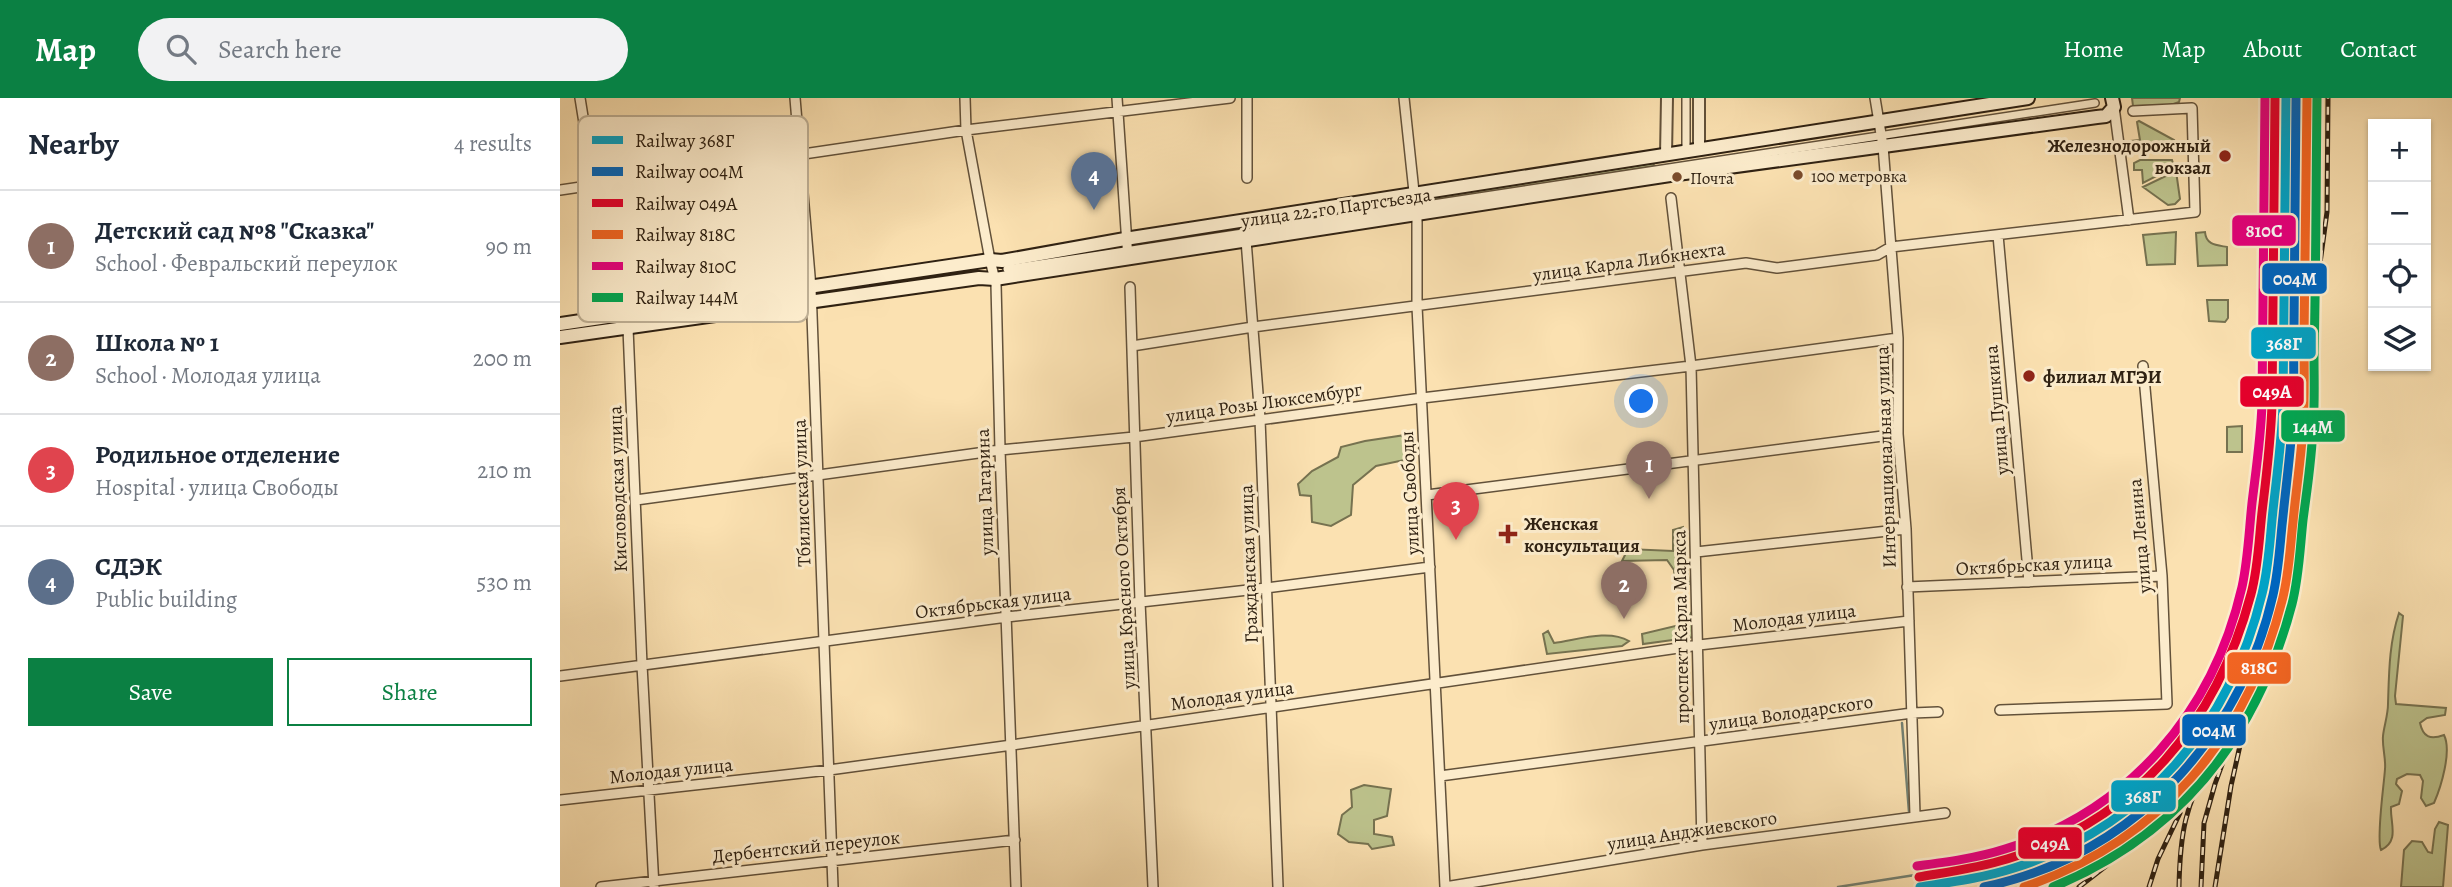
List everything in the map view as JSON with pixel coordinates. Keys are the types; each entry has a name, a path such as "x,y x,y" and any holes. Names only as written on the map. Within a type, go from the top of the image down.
{"main road":[{"name":"улица 22-го Партсъезда","path":"808,294 979,278 995,279 1127,249 1415,205 1670,175 1881,135 2028,98"},
{"name":"улица 22-го Партсъезда","path":"808,295 989,260 1246,240 1693,151 2106,116 2114,103"},
{"name":"улица 22-го Партсъезда","path":"560,324 578,321"},
{"name":"улица 22-го Партсъезда","path":"560,337 660,322"}],"street":[{"path":"580,98 582,116"},
{"name":"Тбилисская улица","path":"795,98 797,116"},
{"name":"улица Гагарина","path":"965,98 967,130 989,260 995,279 1016,887"},
{"path":"1007,269 1127,249 1117,98"},
{"path":"808,152 1230,98"},
{"path":"1247,98 1247,178"},
{"name":"улица Свободы","path":"1404,98 1415,205 1417,306 1445,887"},
{"path":"1666,155 1667,98"},
{"path":"1686,98 1693,151"},
{"path":"1693,151 1699,98"},
{"name":"Интернациональная улица","path":"1875,98 1881,135 1898,338 1898,434 1906,529 1915,815"},
{"path":"1881,135 2095,103"},
{"path":"2114,103 2129,220"},
{"name":"улица Карла Либкнехта","path":"1132,346 1253,327 1746,263 1777,268 1877,255 1891,247 2195,212 2192,108 2133,111"},
{"path":"560,190 578,187"},
{"name":"проспект Карла Маркса","path":"1671,198 1691,366 1702,845"},
{"name":"улица Пушкина","path":"1998,235 2029,582"},
{"name":"Гражданская улица","path":"1246,240 1261,419 1278,887"},
{"name":"Тбилисская улица","path":"808,256 819,474 833,887"},
{"name":"улица Красного Октября","path":"1130,287 1153,887"},
{"path":"621,322 628,328"},
{"name":"Кисловодская улица","path":"628,328 654,884"},
{"name":"улица Розы Люксембург","path":"636,500 1000,450 1134,438 1261,419 1898,338"},
{"name":"улица Ленина","path":"2000,710 2167,704 2162,576 2143,366"},
{"path":"1427,495 1898,434"},
{"path":"1696,552 1906,529"},
{"name":"Октябрьская улица","path":"560,676 1007,617 1266,589 1430,567"},
{"name":"Октябрьская улица","path":"1907,587 2162,576"},
{"name":"Молодая улица","path":"560,800 829,770 1699,645 1909,621"},
{"name":"улица Володарского","path":"1440,776 1912,713 1938,712"},
{"name":"улица Анджиевского","path":"1445,887 1702,845 1945,813"},
{"name":"Дербентский переулок","path":"601,887 654,884 1015,840"}],"green space":[{"path":"2132,98 2180,98 2179,102 2171,105 2133,106"},
{"path":"2139,121 2174,140 2171,148 2131,148 2131,141 2140,140"},
{"path":"2140,160 2172,160 2174,167 2143,183 2142,170 2134,170 2134,163"},
{"path":"1653,161 1654,166 1421,203 1428,197"},
{"path":"2176,171 2180,199 2175,204 2168,205 2143,187"},
{"path":"1406,201 1410,204 1131,247 1130,244"},
{"path":"2176,232 2175,264 2147,265 2143,235"},
{"path":"2205,232 2210,242 2227,247 2227,265 2198,266 2196,233"},
{"path":"976,268 977,272 826,293 827,290"},
{"path":"2207,300 2228,300 2228,318 2225,322 2209,321"},
{"path":"2242,426 2242,452 2227,452 2227,427"},
{"path":"1412,434 1414,458 1376,466 1353,485 1351,515 1331,526 1312,522 1311,496 1300,495 1298,484 1312,471 1338,457 1341,447"},
{"path":"1683,527 1689,584 1675,584 1674,570 1667,560 1622,561 1628,549 1673,551 1673,530"},
{"path":"1690,613 1695,637 1643,644 1642,634 1684,624 1686,614"},
{"path":"2399,613 2403,616 2396,704 2446,708 2445,715 2427,718 2420,723 2428,736 2444,735 2447,750 2434,803 2426,806 2421,798 2423,781 2420,775 2407,774 2397,779 2396,784 2402,791 2399,804 2391,807 2392,837 2381,850 2380,824 2385,765 2383,736 2388,708 2391,647"},
{"path":"1548,631 1554,643 1602,636 1629,641 1622,646 1547,654 1543,634"},
{"path":"1364,785 1391,789 1387,816 1374,820 1374,834 1392,837 1394,845 1372,849 1368,844 1349,842 1338,834 1342,815 1352,807 1351,790"},
{"path":"2439,822 2448,825 2443,887 2401,887 2404,850 2412,841 2422,842 2428,852 2432,853 2435,829"}],"waterway":[{"path":"1902,723 1909,812"},
{"path":"1838,887 1915,875"},
{"path":"1944,875 1952,879"}],"railway":[{"path":"2306,314 2308,98"},
{"path":"2283,576 2297,431 2327,212 2328,98"},
{"path":"2262,284 2263,212"},
{"path":"2273,212 2273,283"},
{"path":"2215,887 2231,786 2253,687 2265,608"},
{"path":"1991,887 2064,864 2098,847 2129,826 2185,777 2233,718"},
{"path":"2201,887 2204,823 2236,726"},
{"path":"2179,887 2186,820 2196,790 2212,757"},
{"path":"2149,887 2158,859 2180,813"},
{"path":"2079,887 2106,866 2145,824"},
{"path":"2050,887 2072,878 2106,851"}],"rail line":[{"name":"810С","path":"1917,866 2005,849 2050,832 2090,810 2127,783 2159,751 2187,715 2210,676 2229,633 2242,587 2259,441 2262,403 2265,98"},
{"name":"049А","path":"1919,877 2007,859 2053,842 2095,819 2132,792 2165,760 2193,724 2217,684 2236,641 2254,583 2269,454 2272,404 2275,98"},
{"name":"368Г","path":"1920,887 2014,868 2061,850 2103,826 2141,798 2175,765 2204,728 2228,687 2247,642 2262,594 2280,443 2283,404 2286,98"},
{"name":"004М","path":"1984,887 2038,871 2087,848 2132,819 2172,784 2206,743 2234,698 2257,648 2277,575 2293,414 2296,98"},
{"name":"818С","path":"2024,887 2073,867 2117,842 2156,812 2191,778 2221,740 2246,697 2266,651 2286,581 2303,427 2307,98"},
{"name":"144М","path":"2053,887 2099,865 2139,839 2176,809 2207,776 2235,738 2258,697 2277,652 2296,583 2312,438 2317,98"}],"place":[{"name":"Железнодорожный вокзал","path":"2225,156"},
{"name":"100 метровка","path":"1798,175"},
{"name":"Почта","path":"1677,177"},
{"name":"СДЭК","path":"1094,210"},
{"name":"филиал МГЭИ","path":"2029,376"},
{"name":"Детский сад №8 \"Сказка\"","path":"1649,499"},
{"name":"Женская консультация","path":"1508,534"},
{"name":"Родильное отделение","path":"1456,540"},
{"name":"Школа № 1","path":"1624,619"}]}
